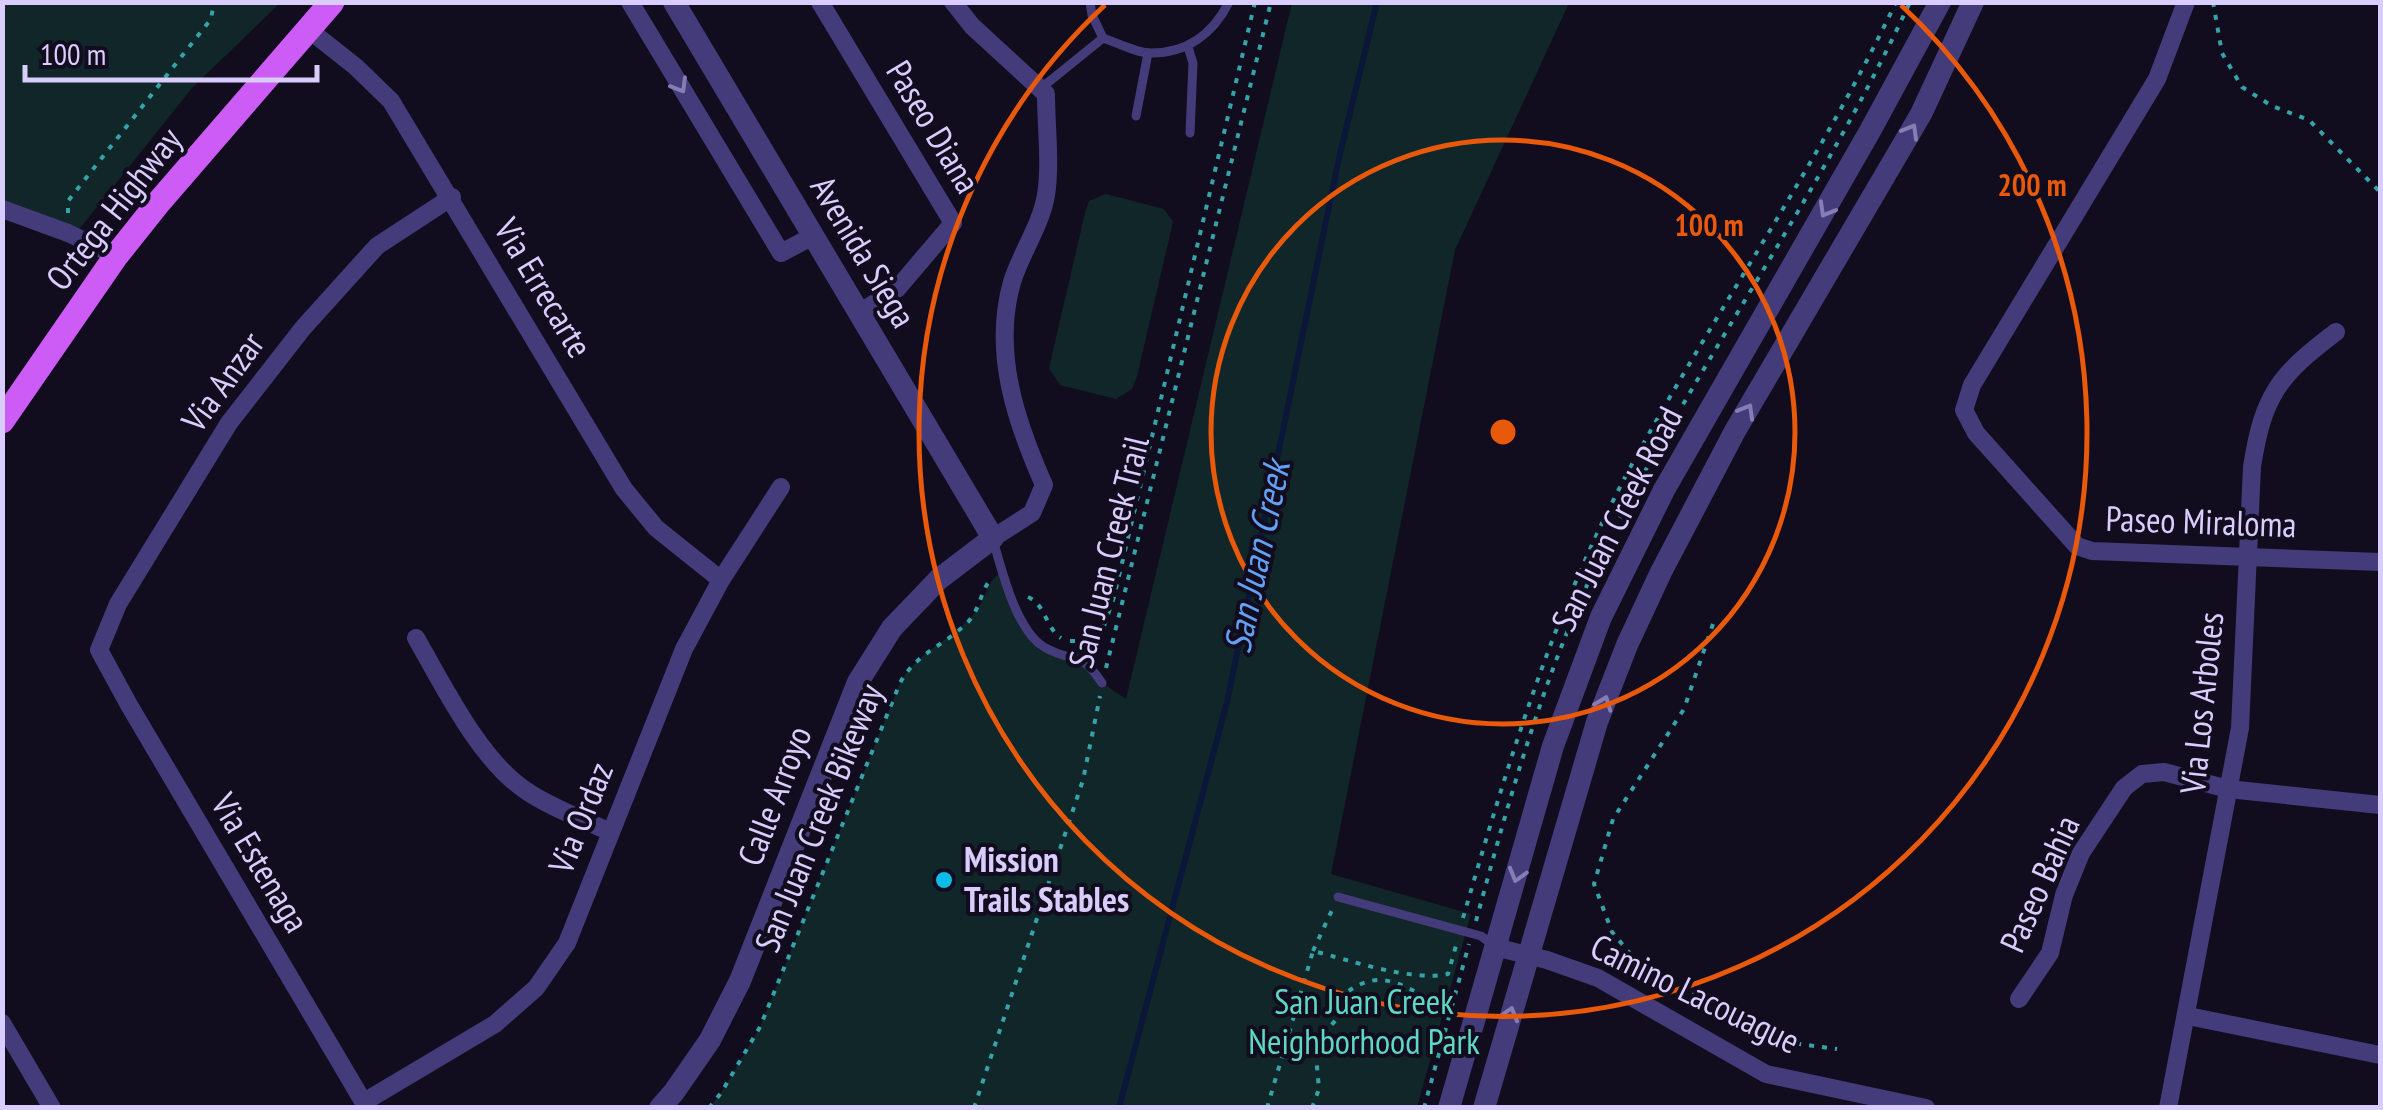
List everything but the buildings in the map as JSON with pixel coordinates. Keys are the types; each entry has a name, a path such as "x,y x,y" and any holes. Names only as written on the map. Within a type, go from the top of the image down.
{"main road":[{"name":"Ortega Highway","path":"2,421 158,202 332,2"}],"street":[{"path":"630,2 780,253 813,236"},
{"name":"Avenida Siega","path":"674,2 992,538"},
{"name":"Paseo Diana","path":"820,2 952,223 897,289 858,312"},
{"path":"953,2 972,26 1046,94 1046,197 1012,284 1004,343 1010,393 1044,486 1032,514 992,538"},
{"name":"San Juan Creek Road","path":"1449,1108 1553,746 1601,617 1664,490 1940,2"},
{"name":"San Juan Creek Road","path":"1484,1108 1596,722 1660,572 1735,432 1920,114 1972,2"},
{"name":"Paseo Miraloma","path":"2186,2 2156,78 1972,385 1964,410 1976,434 2078,546 2092,551 2380,562"},
{"name":"Via Errecarte","path":"308,30 356,67 391,101 624,488 656,528 721,580"},
{"name":"Via Anzar","path":"100,650 118,604 240,409 304,328 377,246 452,198"},
{"path":"2,208 68,232 116,256"},
{"name":"Via Los Arboles","path":"2168,1108 2240,728 2257,432 2272,395 2293,364 2336,332"},
{"name":"Via Ordaz","path":"366,1105 495,1024 536,988 567,942 684,649 721,580 781,487"},
{"name":"Calle Arroyo","path":"660,1108 710,1040 740,981 858,682 892,628 939,580 992,538"},
{"path":"416,638 482,746 503,771 526,791 610,832"},
{"name":"Via Estenaga","path":"100,650 129,706 366,1105"},
{"name":"Paseo Bahia","path":"2020,999 2050,953 2064,895 2081,853 2124,788 2142,774 2164,772 2228,789 2380,806"},
{"name":"Camino Lacouague","path":"1496,946 1598,978 1766,1074 1827,1098 1926,1108"},
{"path":"2188,1016 2380,1055"},
{"path":"2,1023 52,1108"}],"lane":[{"path":"1090,2 1092,16 1104,38 1148,53 1188,47 1215,26 1229,2"},
{"path":"1040,88 1104,38"},
{"path":"1188,47 1193,63 1190,133"},
{"path":"1136,116 1148,53"},
{"path":"992,538 1025,626 1043,646 1088,662 1102,683"},
{"path":"1338,897 1481,936 1496,946"}],"path":[{"path":"68,232 68,201 210,19 214,2"},
{"name":"San Juan Creek Trail","path":"1014,601 1034,599 1052,630 1070,641 1082,641 1102,630 1114,597 1255,2"},
{"name":"San Juan Creek Trail","path":"974,1108 1082,780 1102,683 1271,2"},
{"path":"1313,951 1371,965 1438,976 1448,974 1529,698 1564,611 1627,476 1858,80 1896,2"},
{"path":"2213,2 2222,53 2242,87 2272,106 2309,120 2380,192"},
{"name":"San Juan Creek Bikeway","path":"709,1108 760,1027 900,683 913,662 971,619 980,606 986,583 1002,571"},
{"path":"1713,624 1684,710 1613,819 1594,884 1612,932 1633,957 1770,1040 1838,1050"},
{"path":"1267,1108 1313,951 1338,897"},
{"path":"1370,979 1371,965"},
{"path":"1312,1108 1319,1088 1315,1044 1341,1014 1346,993 1363,980 1378,978 1452,1006"}],"green space":[{"path":"3,3 280,3 192,88 77,232 3,206"},
{"name":"San Juan Creek Neighborhood Park","path":"1292,3 1569,3 1455,250 1331,874 1471,914 1417,1107 709,1108 760,1027 900,683 916,662 967,621 996,576 1002,571 1025,626 1043,646 1088,661 1102,683 1126,699"},
{"path":"1106,194 1164,209 1173,222 1137,376 1132,389 1116,399 1060,385 1049,368 1085,213 1089,201"}],"waterway":[{"name":"San Juan Creek","path":"1119,1108 1227,702 1339,158 1377,2"}],"place":[{"name":"Mission Trails Stables","path":"944,880"}]}
